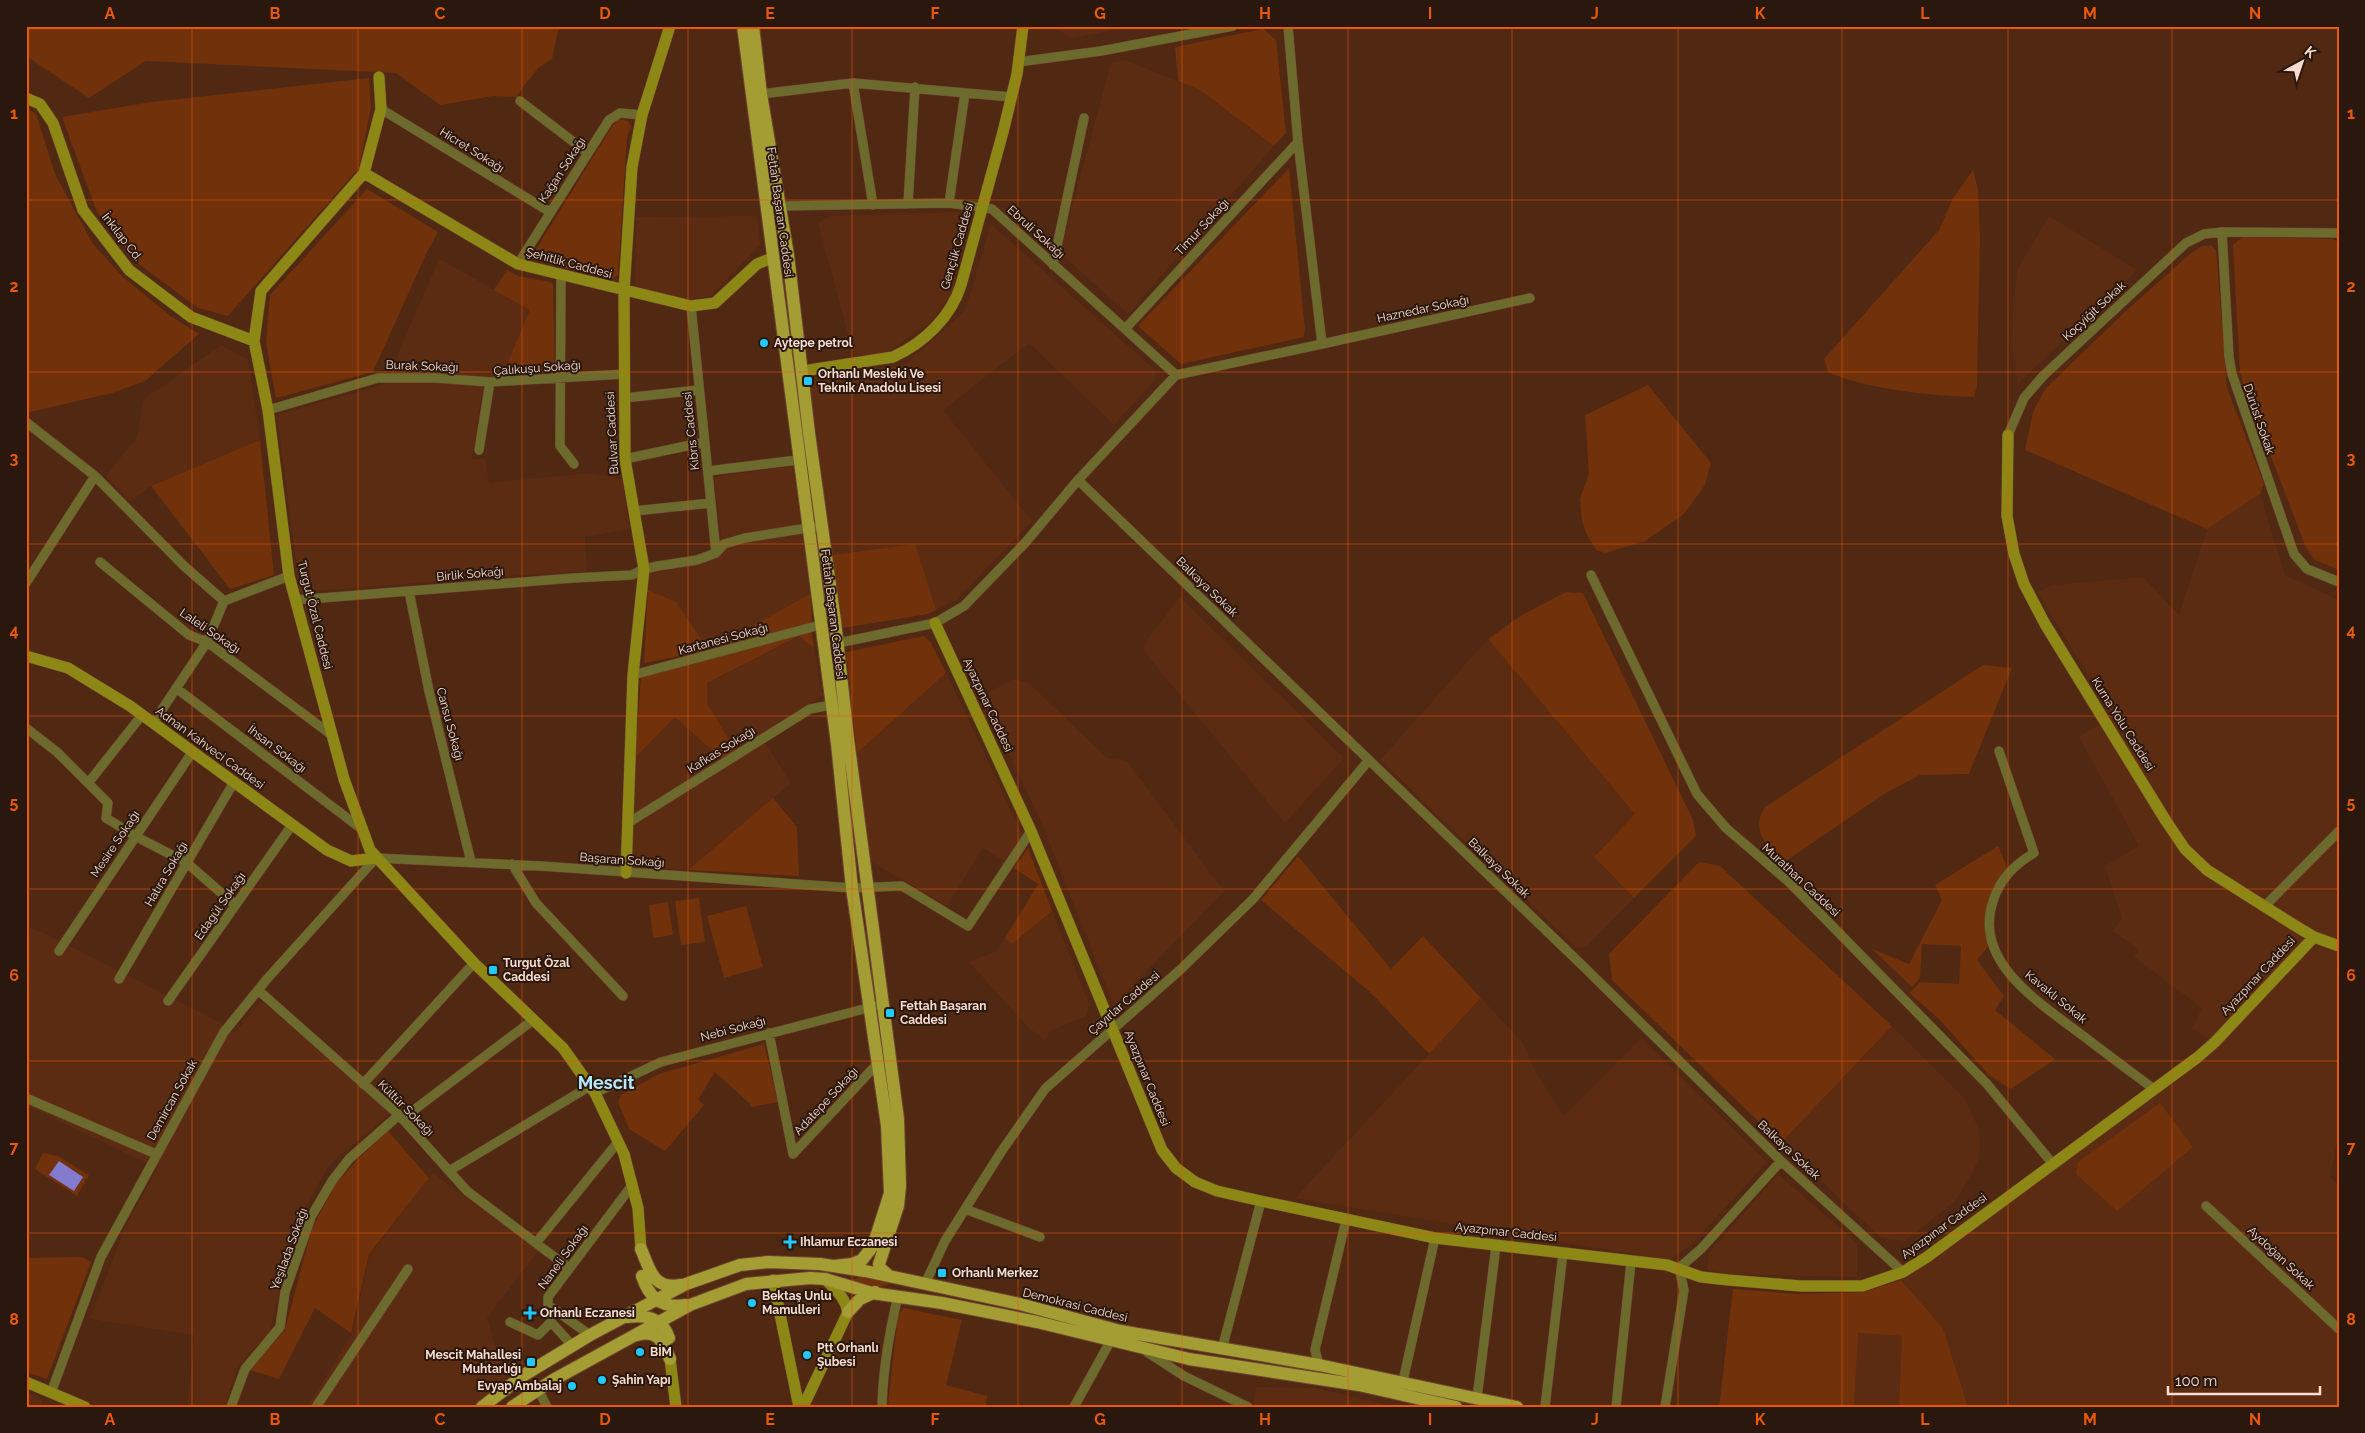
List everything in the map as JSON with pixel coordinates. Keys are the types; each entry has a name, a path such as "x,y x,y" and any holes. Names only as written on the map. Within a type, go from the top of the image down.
{"main road":[{"name":"Fettah Başaran Caddesi","path":"743,26 798,460 815,526 838,642 867,887 876,1005 878,1063 887,1126 890,1193 876,1237 867,1254 852,1264 834,1266"},
{"name":"Fettah Başaran Caddesi","path":"753,26 761,94 780,206 803,371 815,526 820,625 852,888 898,1119 900,1186 898,1206 882,1251 880,1268 889,1276"},
{"path":"637,1310 643,1298 641,1249"},
{"path":"641,1249 652,1275 659,1282 672,1287 686,1284"},
{"name":"Fettah Başaran Caddesi","path":"865,1272 873,1265 882,1251"},
{"name":"Demokrasi Caddesi","path":"482,1407 524,1375 565,1352 590,1335 655,1300 686,1284 740,1265 754,1263 834,1266 889,1276 1020,1304 1120,1331 1320,1365 1403,1381 1517,1407"},
{"path":"825,1279 846,1279 865,1272"},
{"path":"642,1276 648,1291 655,1300 685,1307"},
{"name":"Demokrasi Caddesi","path":"512,1407 538,1389 685,1307 746,1284 773,1280 825,1279 872,1293 898,1296 1037,1322 1143,1349 1252,1369 1359,1385 1456,1407"},
{"path":"848,1312 860,1300 872,1293 907,1280"},
{"path":"670,1359 669,1338 672,1323 685,1307"},
{"path":"621,1319 642,1317 658,1321 664,1326 669,1338"},
{"path":"627,1338 642,1334 657,1336 664,1343 670,1359"}],"street":[{"name":"Bulvar Caddesi","path":"626,873 633,675 644,569 625,459 624,291 632,167 642,115 670,26"},
{"name":"Gençlik Caddesi","path":"803,371 893,357 904,352 928,334 952,308 957,297 983,206 1011,97 1023,26"},
{"path":"1018,62 1101,51 1233,26"},
{"path":"1288,26 1298,142 1322,344"},
{"name":"Turgut Özal Caddesi","path":"379,77 381,109 364,173 261,291 254,341 268,410 289,576 344,779 363,830 376,858 474,963 563,1048 593,1089 618,1142 633,1184 638,1208 641,1249"},
{"path":"761,94 853,82 1011,97"},
{"path":"853,82 873,205"},
{"path":"908,204 915,87"},
{"path":"949,203 965,93"},
{"name":"İnkılap Cd.","path":"26,98 40,104 53,123 83,210 129,270 191,317 254,341"},
{"path":"520,101 588,153"},
{"name":"Hicret Sokağı","path":"381,109 550,212"},
{"name":"Kağan Sokağı","path":"518,264 610,120 620,113 642,115"},
{"path":"1054,265 1084,118"},
{"name":"Timur Sokağı","path":"1125,329 1298,142"},
{"name":"Şehitlik Caddesi","path":"364,173 518,264 691,306 715,302 757,264 772,258"},
{"name":"Ebruli Sokağı","path":"780,206 949,203 983,206 992,209 1176,376"},
{"name":"Koçyiğit Sokak","path":"2008,435 2018,408 2043,376 2186,243 2204,234 2222,232 2339,233"},
{"name":"Dürüst Sokak","path":"2222,232 2229,357 2238,395 2294,554 2307,569 2339,582"},
{"path":"561,275 560,446 574,464"},
{"name":"Haznedar Sokağı","path":"1176,376 1530,298"},
{"name":"Kıbrıs Caddesi","path":"691,306 716,553"},
{"name":"Çalıkuşu Sokağı","path":"479,450 490,382 624,374"},
{"path":"838,642 935,623 964,606 1025,543 1078,480 1176,376"},
{"name":"Burak Sokağı","path":"268,410 378,378 435,378 490,382"},
{"path":"624,398 700,390"},
{"path":"26,422 95,476 184,566 224,601"},
{"name":"Kurna Yolu Caddesi","path":"2008,435 2006,516 2018,569 2034,604 2186,849 2207,870 2264,907 2314,937 2339,946"},
{"path":"625,459 705,442"},
{"path":"708,471 798,460"},
{"path":"26,583 95,476"},
{"name":"Balkaya Sokak","path":"1078,480 1584,967 1781,1161 1903,1272"},
{"path":"634,511 711,503"},
{"name":"Birlik Sokağı","path":"296,600 632,575 644,569 697,560 716,553 724,544 745,538 815,526"},
{"name":"Laleli Sokağı","path":"100,562 189,635 207,642 333,736"},
{"name":"Murathan Caddesi","path":"1591,575 1697,794 1726,828 1789,882 1988,1084 2052,1163"},
{"path":"154,723 207,642 224,601 289,576"},
{"name":"Cansu Sokağı","path":"409,591 429,691 471,862"},
{"name":"Ayazpınar Caddesi","path":"935,623 1032,831 1162,1150 1168,1160 1195,1182 1217,1191 1435,1238 1679,1268 1701,1277 1801,1286 1862,1286 1903,1272 2154,1089 2215,1042 2314,937"},
{"name":"Kartanesi Sokağı","path":"633,675 820,625"},
{"name":"Adnan Kahveci Caddesi","path":"26,656 68,668 142,715 326,850 351,861 376,858"},
{"name":"İhsan Sokağı","path":"176,688 363,830"},
{"name":"Kafkas Sokağı","path":"628,823 810,709 831,705"},
{"path":"89,782 142,715"},
{"path":"26,728 89,782 108,803 106,818 135,836 187,863 235,905"},
{"name":"Mesire Sokağı","path":"58,951 192,751"},
{"name":"Kavaklı Sokak","path":"1999,751 2034,854 2018,863 2006,876 1996,892 1991,908 1989,930 2001,961 2022,988 2154,1089"},
{"name":"Çayırlar Caddesi","path":"925,1284 945,1241 1001,1152 1045,1089 1180,970 1253,899 1369,760"},
{"name":"Hatıra Sokağı","path":"119,979 234,782"},
{"name":"Edagül Sokağı","path":"168,1001 292,825"},
{"name":"Başaran Sokağı","path":"376,858 512,864 852,888 902,886 968,926 1032,831"},
{"path":"2264,907 2339,831"},
{"name":"Demircan Sokak","path":"51,1392 101,1257 224,1032 258,990 376,858"},
{"path":"512,864 536,903 623,996"},
{"path":"364,1084 474,963"},
{"name":"Kültür Sokağı","path":"258,990 401,1117 468,1192 569,1268"},
{"name":"Nebi Sokağı","path":"449,1171 593,1089 661,1062 876,1005"},
{"name":"Yeşilada Sokağı","path":"231,1407 245,1368 280,1327 285,1292 311,1218 332,1181 349,1158 401,1117 533,1020"},
{"name":"Adatepe Sokağı","path":"769,1033 793,1154 878,1063"},
{"path":"26,1098 156,1154"},
{"path":"536,1243 618,1142"},
{"path":"1665,1407 1684,1290 1679,1268 1701,1249 1781,1161"},
{"name":"Naneli Sokağı","path":"590,1335 548,1305 548,1298 633,1184"},
{"path":"1222,1349 1261,1201"},
{"name":"Aydoğan Sokak","path":"2206,1206 2339,1329"},
{"path":"965,1209 1040,1237"},
{"path":"1320,1365 1316,1350 1346,1220"},
{"path":"1403,1381 1435,1238"},
{"path":"1478,1398 1496,1246"},
{"path":"1545,1407 1563,1253"},
{"path":"1616,1407 1630,1262"},
{"path":"316,1407 408,1269"},
{"path":"803,1407 848,1312 842,1295 825,1279"},
{"path":"773,1280 799,1407"},
{"path":"882,1407 883,1382 890,1329 898,1296"},
{"path":"510,1322 538,1336 551,1322 571,1344 565,1352"},
{"path":"1074,1407 1111,1340"},
{"path":"1143,1349 1184,1376 1248,1407"},
{"path":"670,1359 676,1407"},
{"path":"26,1382 85,1407"},
{"path":"794,1386 805,1392 814,1385"},
{"path":"538,1389 547,1407"}],"shaded area":[{"path":"26,26 559,26 552,59 538,68 516,97 493,96 440,105 396,73 146,61 89,98 26,56"},
{"path":"1052,26 1134,26 1072,38"},
{"path":"1263,29 1276,40 1286,133 1274,146 1200,90 1178,81 1175,47"},
{"path":"1125,60 1200,90 1274,146 1128,314 1060,253 1111,63"},
{"path":"369,78 371,108 359,168 228,316 198,308 139,264 97,212 62,117 151,102"},
{"path":"26,107 36,114 55,174 93,244 123,277 169,315 199,334 145,381 112,393 26,413"},
{"path":"619,119 628,121 631,127 627,137 618,275 611,280 533,260 533,254 613,125"},
{"path":"1289,168 1305,329 1304,337 1181,364 1138,326"},
{"path":"1973,170 1978,189 1980,237 1977,385 1974,397 1920,393 1880,387 1843,378 1828,372 1824,359 1939,230 1953,198"},
{"path":"367,189 438,232 427,252 373,372 276,398 266,343 270,295"},
{"path":"959,212 966,221 952,272 957,277 950,298 930,322 886,354 854,356 818,223 830,216"},
{"path":"757,216 760,245 711,296 690,299 635,287 636,217"},
{"path":"2049,216 2137,270 2018,384 2011,339 2017,270"},
{"path":"991,224 1156,371 1155,380 1114,425 1029,343 943,410 1032,521 956,600 928,614 843,628 809,381 906,364 965,311"},
{"path":"2242,237 2333,239 2339,242 2339,570 2315,560 2306,548 2243,383 2240,372 2233,245"},
{"path":"2211,245 2216,250 2227,388 2264,484 2260,494 2207,529 2025,450 2033,412 2045,389 2127,310 2190,254 2200,247"},
{"path":"439,259 531,310 502,376 484,378 472,459 485,459 489,483 590,473 622,479 630,529 585,537 587,571 300,592 277,415 385,384"},
{"path":"507,270 518,276 551,282 553,285 555,371 502,376 530,310 494,290"},
{"path":"221,345 248,360 260,441 151,486 130,501 106,476 137,437 144,399"},
{"path":"1648,385 1711,463 1705,485 1684,514 1645,541 1605,553 1596,550 1586,533 1582,521 1580,499 1589,473 1585,415"},
{"path":"260,440 274,575 230,589 151,486"},
{"path":"793,466 810,594 709,650 676,602 648,590 650,563 693,558 711,551 721,537 714,477"},
{"path":"2260,494 2285,575 2339,600 2339,1131 2330,1177 2339,1185 2339,1407 1968,1407 1943,1328 1901,1280 2219,1044 2192,1029 2202,1008 2134,957 2139,950 2113,931 2122,918 2105,866 2139,846 2079,737 2113,715 2037,592 2052,585 2143,577 2179,615 2208,526"},
{"path":"915,544 936,610 928,614 843,628 833,555"},
{"path":"648,590 676,602 709,650 644,663"},
{"path":"1566,592 1583,593 1693,820 1696,836 1634,898 1594,857 1635,814 1488,639 1522,615"},
{"path":"810,594 812,622 709,650"},
{"path":"1180,597 1344,758 1285,823 1143,650 1147,640"},
{"path":"811,631 814,648 799,636 707,683 707,703 735,750 722,759 675,717 635,758 641,677"},
{"path":"800,636 814,648 822,696 760,735 791,783 688,870 632,868 635,758 675,716 722,758 735,751 707,703 707,683"},
{"path":"924,636 931,643 946,673 857,753 846,652"},
{"path":"1488,639 1635,814 1594,857 1634,898 1587,946 1577,948 1380,760"},
{"path":"1983,665 2012,668 1969,774 1920,775 1884,794 1783,863 1777,857 1766,844 1760,830 1759,823 1765,807"},
{"path":"946,673 1023,835 1004,861 983,848 947,906 868,860 857,753"},
{"path":"1013,679 1029,683 1107,758 1127,761 1224,891 1114,1005 1042,824 982,696"},
{"path":"773,798 797,827 799,876 688,870"},
{"path":"1998,846 2008,869 2001,876 1990,894 1987,904 1986,924 1990,944 1977,960 2004,996 1995,1010 2055,1059 2011,1089 1989,1075 1938,1018 1909,993 1920,982 1959,984 1961,946 1922,944 1920,978 1912,987 1872,949 1909,964 1942,900 1935,885"},
{"path":"1028,848 1052,911 1012,944 1005,938 1038,884 1014,868"},
{"path":"1298,856 1391,969 1423,936 1481,998 1429,1054 1372,994 1261,900"},
{"path":"1699,862 1720,866 1892,1026 1781,1143 1612,980 1609,954"},
{"path":"699,898 705,942 681,945 675,901"},
{"path":"668,902 673,935 653,938 649,905"},
{"path":"746,906 763,967 724,978 707,916"},
{"path":"1052,911 1089,1004 1086,1016 1050,1031 1045,1040 1029,1028 969,962 997,951 1005,938 1012,944"},
{"path":"26,927 42,932 219,1022 235,1033 261,1001 391,1113 330,1164 295,1225 270,1332 238,1365 225,1407 188,1407 194,1335 90,1319 126,1226 157,1168 26,1105"},
{"path":"1481,998 1523,1043 1535,1071 1564,1116 1641,1038 1767,1162 1691,1245 1669,1260 1295,1198"},
{"path":"1892,1026 1965,1099 1978,1127 1980,1144 1978,1160 1972,1174 1955,1201 1905,1241 1881,1238 1781,1143"},
{"path":"764,1044 778,1102 751,1107 715,1072 698,1100 704,1105 665,1151 629,1129 618,1102 621,1095 659,1074"},
{"path":"2160,1103 2193,1147 2117,1211 2076,1174 2078,1162"},
{"path":"388,1131 429,1178 369,1254 351,1333 315,1308 279,1379 250,1370 285,1330 312,1228 336,1184 359,1158"},
{"path":"43,1153 58,1156 89,1175 77,1196 35,1169"},
{"path":"59,1161 83,1177 74,1191 49,1175"},
{"path":"433,1173 538,1251 487,1318 506,1381 471,1407 307,1407 352,1334 370,1254"},
{"path":"1778,1174 1857,1243 1857,1277 1727,1274 1707,1270 1709,1253"},
{"path":"82,1257 91,1262 47,1379 26,1372 26,1258"},
{"path":"859,1277 891,1283 878,1288 844,1284"},
{"path":"1901,1280 1943,1328 1968,1407 1899,1407 1902,1336 1858,1333 1854,1407 1719,1407 1733,1289 1799,1294 1864,1292"},
{"path":"904,1308 962,1320 946,1385 987,1396 986,1407 891,1407 888,1404 898,1315"},
{"path":"1857,1333 1902,1336 1899,1407 1854,1407"},
{"path":"1256,1387 1316,1388 1396,1407 1258,1407 1253,1404"},
{"path":"26,1392 41,1398 42,1407 26,1407"}],"place":[{"name":"Aytepe petrol","path":"764,343"},
{"name":"Orhanlı Mesleki Ve Teknik Anadolu Lisesi","path":"808,381"},
{"name":"Turgut Özal Caddesi","path":"493,970"},
{"name":"Fettah Başaran Caddesi","path":"890,1013"},
{"name":"Ihlamur Eczanesi","path":"790,1242"},
{"name":"Orhanlı Merkez","path":"942,1273"},
{"name":"Bektaş Unlu Mamulleri","path":"752,1303"},
{"name":"Orhanlı Eczanesi","path":"530,1313"},
{"name":"BİM","path":"640,1352"},
{"name":"Ptt Orhanlı Şubesi","path":"807,1355"},
{"name":"Mescit Mahallesi Muhtarlığı","path":"531,1362"},
{"name":"Şahin Yapı","path":"602,1380"},
{"name":"Evyap Ambalaj","path":"572,1386"}],"district":[{"name":"Mescit","path":"606,1083"}]}
